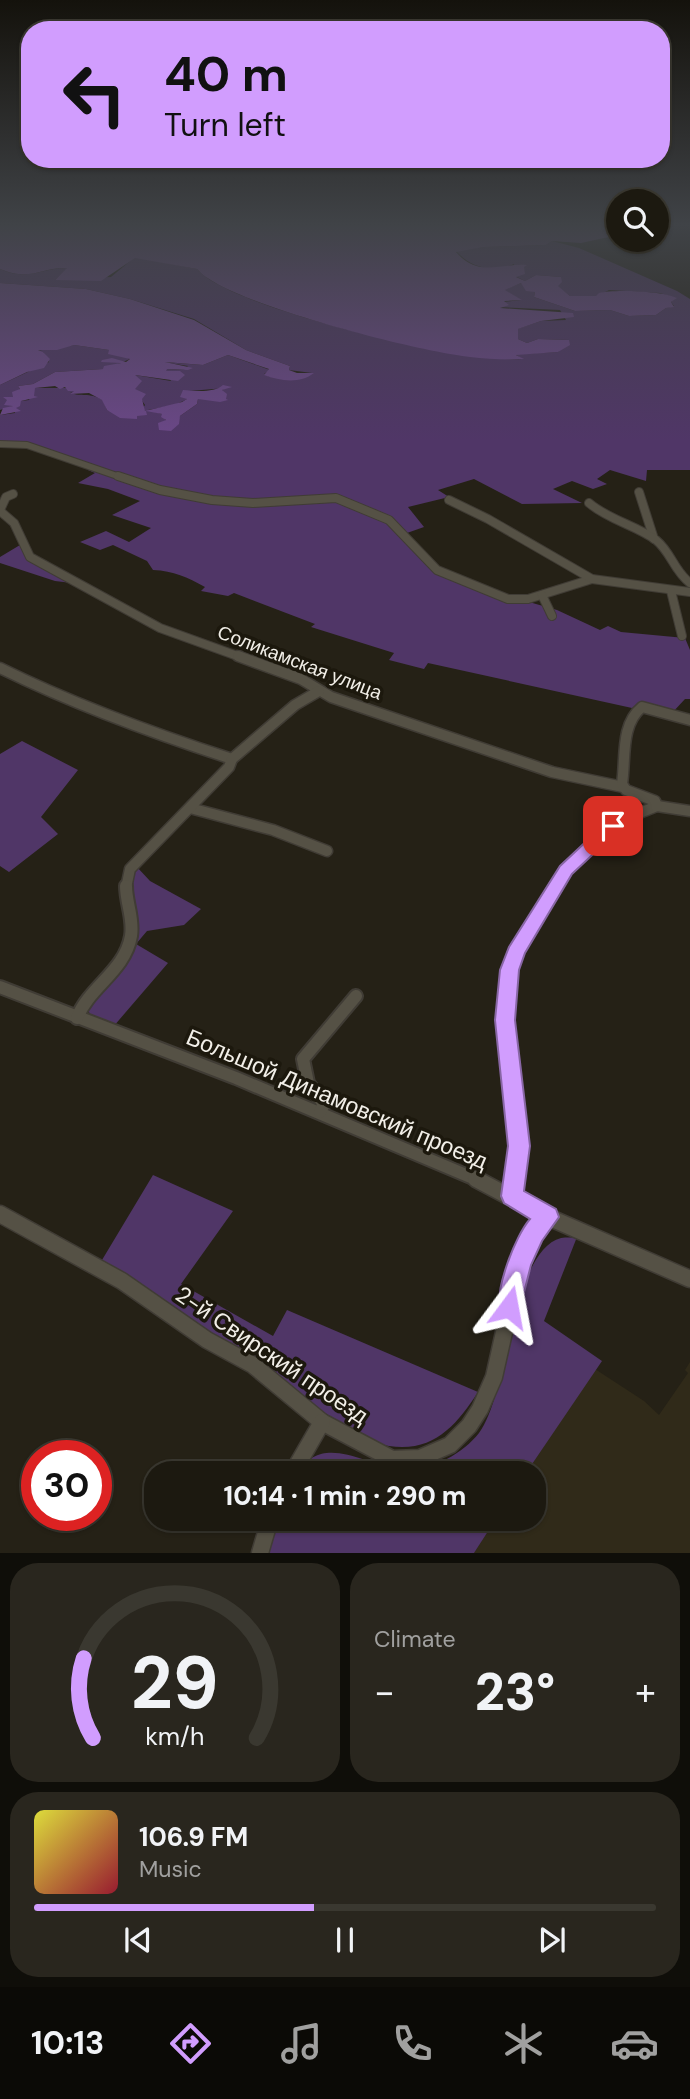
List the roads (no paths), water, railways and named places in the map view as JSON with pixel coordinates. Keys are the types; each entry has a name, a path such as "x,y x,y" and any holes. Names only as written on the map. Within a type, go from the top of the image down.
{"street":[{"path":"0,436 14,443 111,472 160,490 236,502 336,498 389,520 437,570 508,599 528,599 592,579"},
{"path":"0,444 14,443"},
{"path":"639,492 654,539"},
{"name":"Соликамская улица","path":"13,494 6,497 0,510 13,523 30,556 160,628 301,679 331,697 552,772 623,787"},
{"path":"449,500 488,519 592,579 690,592"},
{"path":"589,503 654,539 667,550 670,563 677,573 690,583"},
{"path":"671,591 682,636"},
{"path":"542,595 552,615"},
{"path":"0,668 145,731 232,759"},
{"path":"76,1018 121,958 129,943 132,929 125,879 130,869 229,767 232,759 247,749 304,697 318,691"},
{"path":"657,806 655,801 623,787 627,758 625,742 630,720 642,707 690,720"},
{"path":"512,1196 517,1167 519,1124 505,1020 509,970 516,952 566,870 613,826 631,815 657,806 690,811"},
{"path":"190,808 273,830 327,851"},
{"name":"Большой Динамовский проезд","path":"0,987 320,1112 512,1196 548,1217 690,1279"},
{"path":"320,1112 324,1104 310,1088 302,1069 303,1059 356,996"},
{"name":"2-й Свирский проезд","path":"0,1214 122,1281 207,1340 253,1365 322,1422 392,1459 420,1458 450,1445 469,1426 480,1409 494,1377 519,1265 533,1233 548,1217"},
{"path":"300,1461 322,1422"},
{"path":"260,1553 266,1531"}]}
